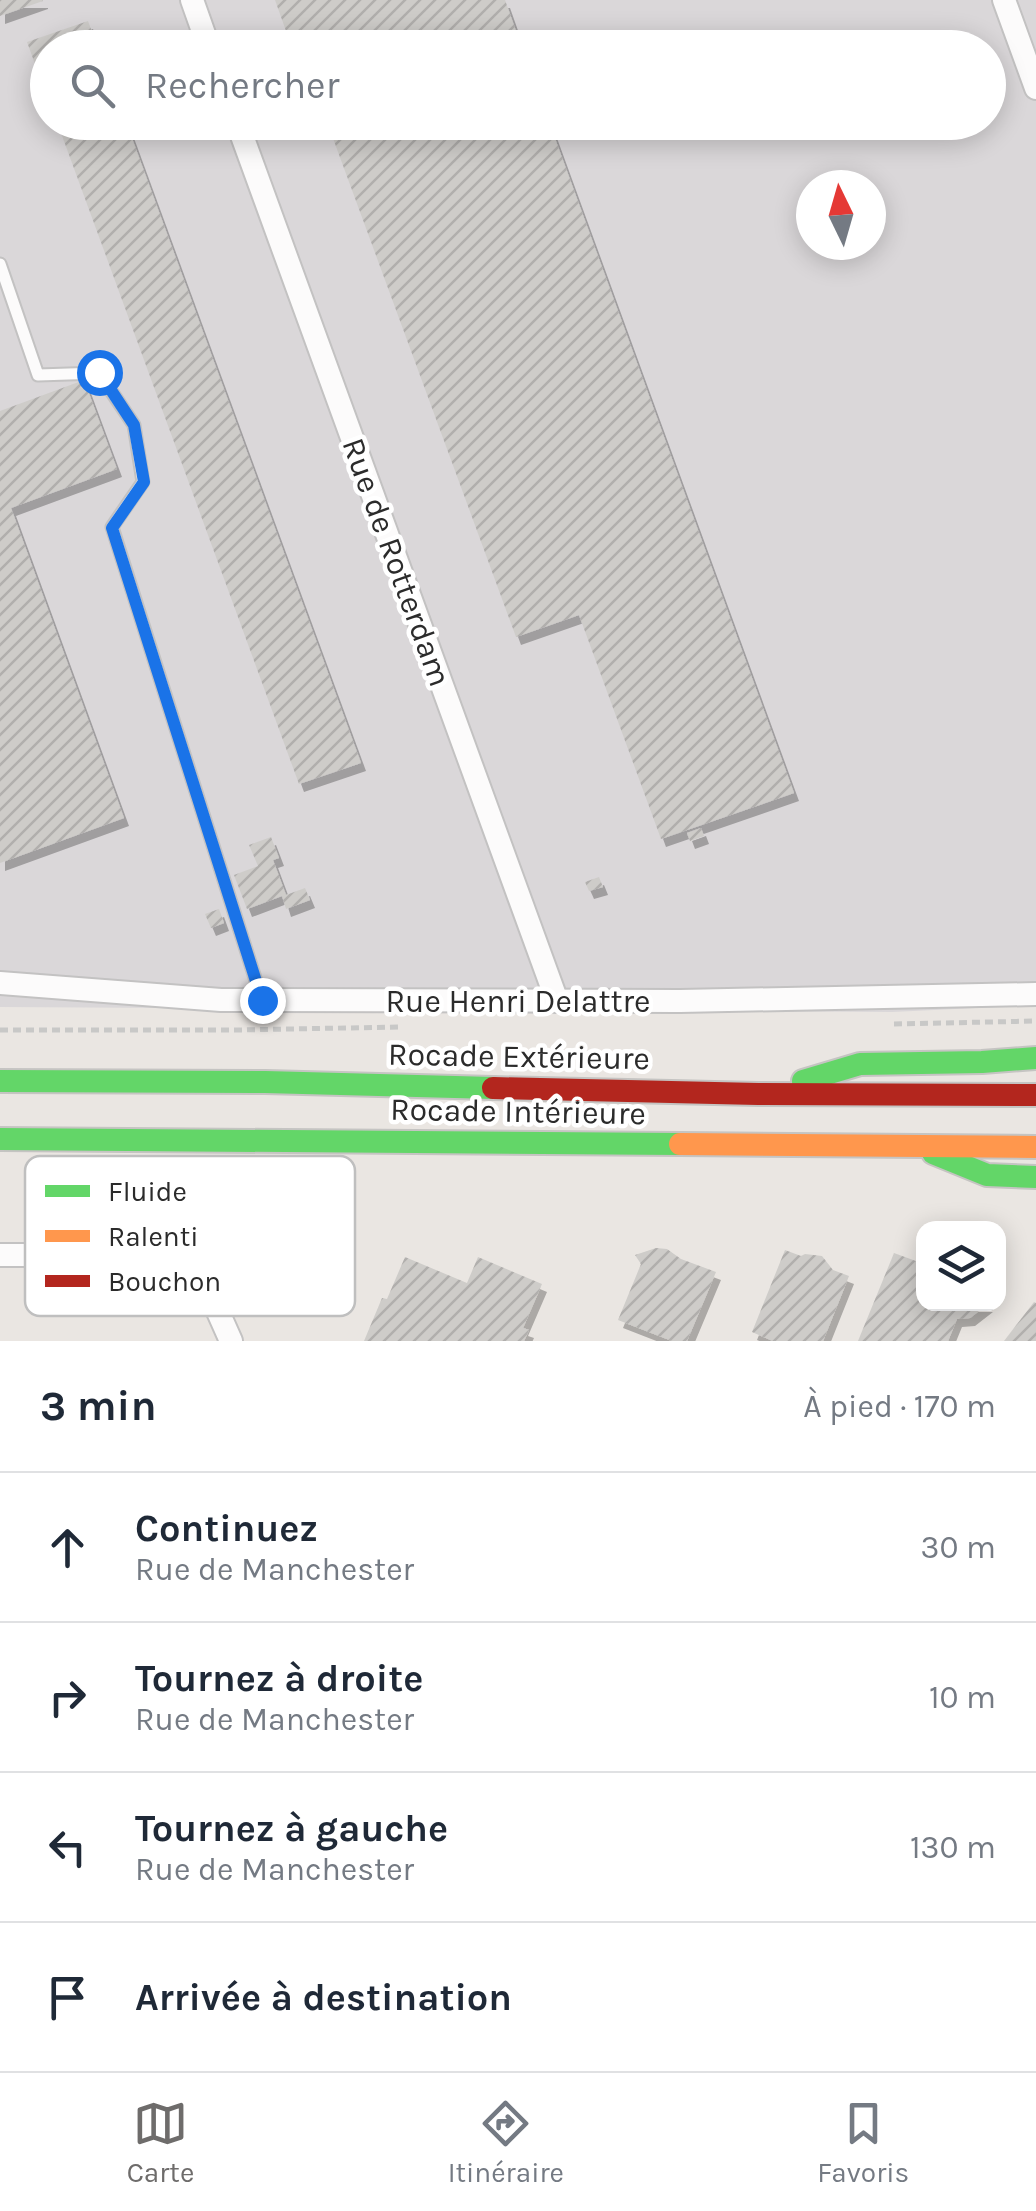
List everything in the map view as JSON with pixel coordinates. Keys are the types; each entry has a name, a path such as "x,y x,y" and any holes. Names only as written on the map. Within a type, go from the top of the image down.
{"highway":[{"path":"758,1094 860,1064 1036,1058"},
{"name":"Rocade Extérieure","path":"0,1081 1036,1095"},
{"name":"Rocade Intérieure","path":"0,1139 1036,1146"},
{"path":"920,1147 987,1175 1036,1177"}],"street":[{"path":"192,0 203,30"},
{"path":"1004,0 1036,88"},
{"name":"Rue de Rotterdam","path":"243,140 558,1001"},
{"name":"Rue Henri Delattre","path":"0,984 222,1000 558,1001 1036,994"},
{"path":"220,1316 230,1341"}],"lane":[{"path":"0,264 38,375 99,372 134,425 144,482 112,528 262,1000"}],"shaded area":[{"path":"0,0 1036,0 1036,1005 892,1012 0,1007"}],"building":[{"path":"0,0 43,0 43,1 0,16"},
{"path":"275,0 505,0 516,30 286,30"},
{"path":"88,21 91,30 62,30"},
{"path":"64,140 133,140 361,763 299,784"},
{"path":"334,140 556,140 794,793 661,839 579,615 516,637"},
{"path":"84,380 117,469 11,508 124,818 0,863 0,411"},
{"path":"701,828 704,836 690,841 687,833"},
{"path":"271,837 279,858 273,860 286,895 305,888 310,900 286,909 282,896 247,909 234,875 258,866 249,845"},
{"path":"599,877 603,887 589,891 585,882"},
{"path":"219,909 224,923 211,928 205,914"},
{"path":"656,1248 667,1249 681,1259 716,1272 687,1341 672,1341 618,1320 641,1264 635,1255"},
{"path":"785,1250 801,1256 822,1256 833,1270 849,1276 823,1341 773,1341 752,1332"},
{"path":"894,1253 916,1261 916,1311 979,1311 970,1318 957,1319 948,1341 858,1341"},
{"path":"405,1257 467,1283 478,1257 542,1284 523,1328 529,1330 524,1341 364,1341"},
{"path":"1034,1302 1036,1341 1004,1341"}],"traffic: fast":[{"path":"803,1081 860,1064 1036,1058"},
{"path":"0,1081 493,1088"},
{"path":"0,1139 680,1144"},
{"path":"933,1153 987,1175 1036,1177"}],"traffic: slow":[{"path":"680,1144 1036,1147"}],"traffic: jam":[{"path":"493,1088 1036,1095"}],"route":[{"path":"99,372 134,425 144,482 112,528 262,1000"}]}
